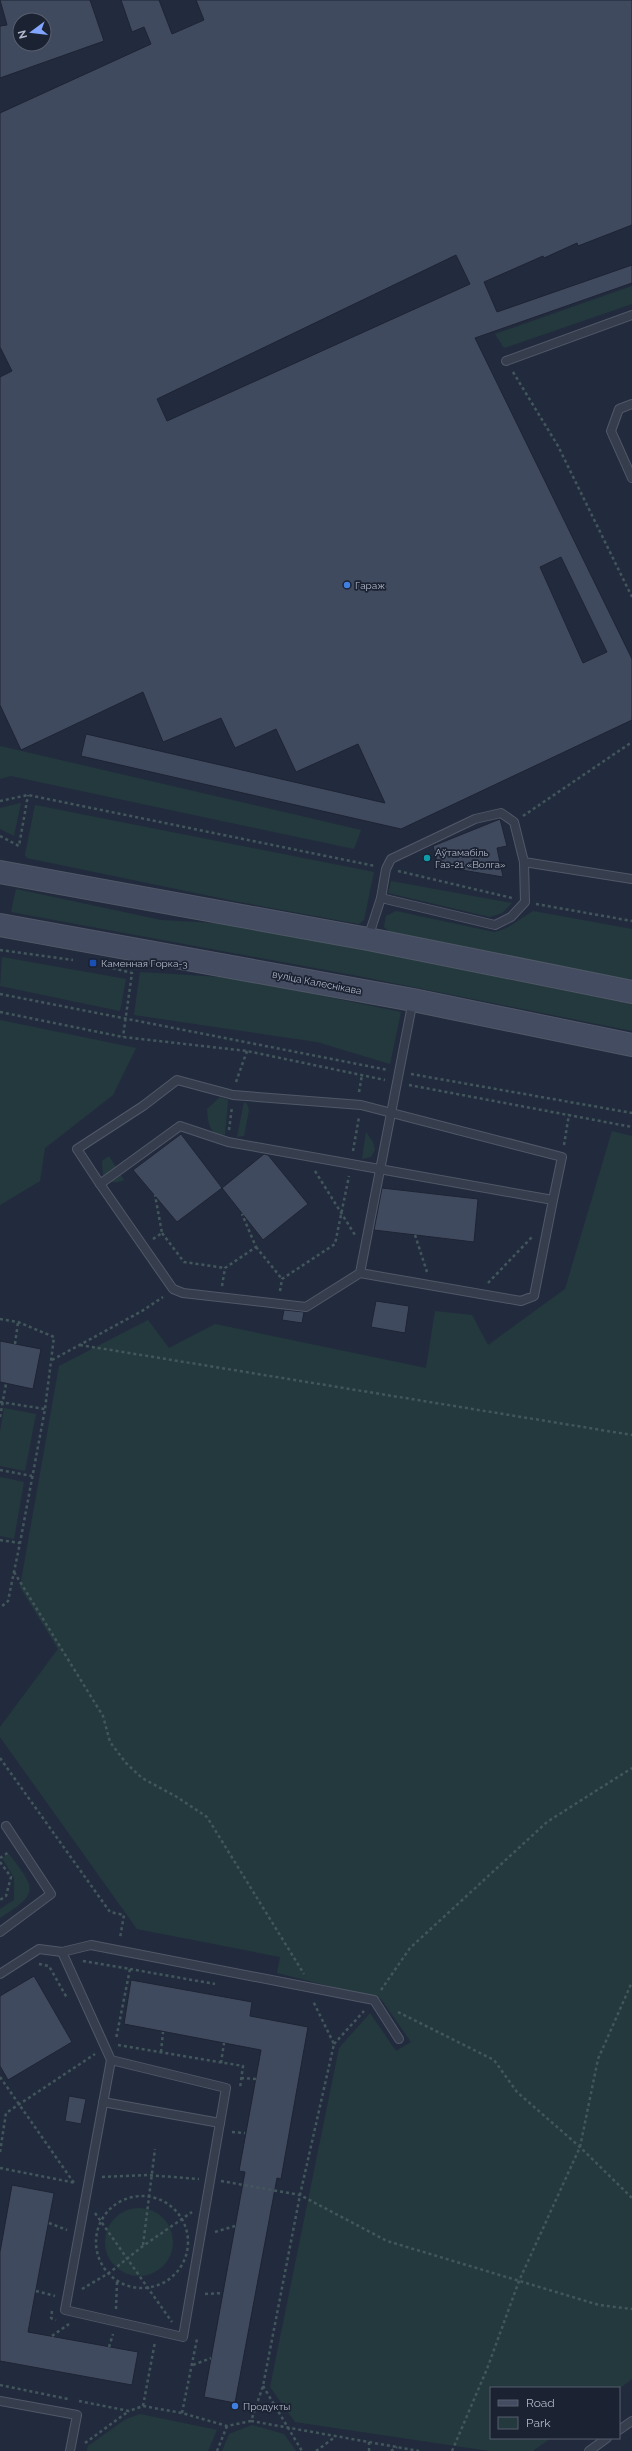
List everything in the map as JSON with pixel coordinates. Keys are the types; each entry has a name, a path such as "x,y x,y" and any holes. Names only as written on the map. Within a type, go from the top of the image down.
{"main road":[{"path":"0,872 368,939 632,992"},
{"name":"вуліца Калеснікава","path":"0,924 413,1000 632,1045"}],"lane":[{"path":"506,361 632,315"},
{"path":"632,404 619,408 611,431 632,478"},
{"path":"368,939 381,898 386,869 391,858 475,819 501,813 514,822 524,862 525,902 511,917 495,925 381,898"},
{"path":"524,862 632,879"},
{"path":"360,1273 391,1113 397,1072 413,1000"},
{"path":"177,1080 233,1095 361,1105 562,1157 534,1296 521,1301 360,1273 306,1307 220,1298 183,1293 173,1290 77,1149 144,1106 177,1080"},
{"path":"100,1184 180,1126 228,1142 553,1200"},
{"path":"0,1932 51,1894 6,1826"},
{"path":"0,1974 39,1949 62,1952 91,1945 314,1990 374,2000 399,2039"},
{"path":"62,1952 111,2060 65,2310 115,2320 183,2337 226,2088 111,2060"},
{"path":"103,2102 220,2123"},
{"path":"0,2401 77,2415 70,2451"},
{"path":"620,2429 632,2421"},
{"path":"589,2451 606,2439"}],"path":[{"path":"506,361 558,446 632,596"},
{"path":"514,822 632,742"},
{"path":"0,836 19,846 28,796"},
{"path":"0,801 28,796 386,869 525,902 632,921"},
{"path":"0,950 78,960"},
{"path":"100,964 132,973 123,1037"},
{"path":"0,994 397,1072 632,1113"},
{"path":"0,1012 123,1037 247,1051 396,1083 569,1114 632,1127"},
{"path":"278,1304 282,1279 335,1244 361,1105 359,1093 362,1075"},
{"path":"562,1157 569,1114"},
{"path":"306,1156 365,1250"},
{"path":"155,1195 162,1233 184,1262 225,1268 256,1247"},
{"path":"242,1214 256,1247 282,1279"},
{"path":"478,1293 549,1219"},
{"path":"143,1246 162,1233"},
{"path":"415,1235 431,1285"},
{"path":"220,1298 225,1268"},
{"path":"52,1360 142,1311 173,1290"},
{"path":"0,1319 18,1322 54,1337 45,1409 20,1542 8,1601 0,1608"},
{"path":"15,1344 18,1322"},
{"path":"80,1345 632,1435"},
{"path":"0,1417 6,1384"},
{"path":"2,1403 45,1409"},
{"path":"0,1470 32,1476"},
{"path":"0,1540 20,1542"},
{"path":"14,1572 103,1716 110,1742 126,1763 142,1778 177,1797 207,1817 314,1990 313,2001 334,2044"},
{"path":"0,1758 110,1912 124,1915 115,1966"},
{"path":"251,2421 263,2386 300,2195 334,2044 374,2000 410,1948 546,1822 632,1768"},
{"path":"0,1858 8,1851 14,1855"},
{"path":"0,1862 11,1877 6,1896 0,1900"},
{"path":"80,1965 83,1960 130,1969 114,2044"},
{"path":"33,1965 49,1966 68,1999"},
{"path":"452,2451 487,2369 519,2281 580,2147 598,2059 632,1982"},
{"path":"374,2000 494,2060 517,2092 580,2147 632,2198"},
{"path":"161,2052 163,2032"},
{"path":"111,2038 114,2044"},
{"path":"221,2062 224,2043"},
{"path":"114,2044 243,2066 239,2093"},
{"path":"0,2152 6,2113 98,2052 96,2059"},
{"path":"0,2077 183,2337"},
{"path":"241,2078 257,2079"},
{"path":"231,2139 234,2124"},
{"path":"232,2132 246,2133"},
{"path":"143,2246 155,2148"},
{"path":"0,2168 74,2184 105,2176 210,2179 300,2195 387,2241 599,2304 632,2309"},
{"path":"222,2189 225,2175"},
{"path":"74,2184 76,2176"},
{"path":"133,2196 149,2196 161,2200 173,2208 182,2219 188,2234 188,2250 182,2264 173,2277 160,2285 148,2288 130,2287 117,2282 99,2261 96,2248 96,2234 100,2220 108,2210 120,2201 133,2196"},
{"path":"67,2297 109,2273 143,2246 206,2202"},
{"path":"49,2223 68,2230"},
{"path":"214,2240 216,2225"},
{"path":"215,2232 235,2226"},
{"path":"115,2320 117,2282"},
{"path":"203,2302 206,2287"},
{"path":"36,2291 55,2296"},
{"path":"204,2294 222,2293"},
{"path":"52,2336 70,2323"},
{"path":"182,2413 198,2334"},
{"path":"192,2365 211,2358"},
{"path":"0,2385 129,2411"},
{"path":"263,2386 302,2451"},
{"path":"84,2444 129,2411 143,2406 182,2413 227,2426 251,2421 419,2451"},
{"path":"217,2451 227,2426"},
{"path":"316,2451 335,2436"},
{"path":"369,2442 369,2451"},
{"path":"391,2451 397,2447"}],"green space":[{"path":"632,286 632,304 504,348 495,334"},
{"path":"0,746 361,830 354,849 11,776 0,779"},
{"path":"21,803 14,836 0,829 0,808"},
{"path":"35,805 374,872 364,920 359,924 342,921 234,901 27,858 25,855"},
{"path":"391,881 512,903 502,913 490,917 388,893"},
{"path":"16,889 161,920 233,924 632,1004 632,1031 358,976 11,912"},
{"path":"396,911 494,932 510,926 533,911 632,929 632,984 392,934 384,927 386,916"},
{"path":"2,957 126,979 120,1011 0,986"},
{"path":"140,972 236,978 401,1012 390,1064 317,1042 134,1015"},
{"path":"0,1020 136,1048 113,1095 45,1148 40,1181 0,1205"},
{"path":"220,1097 228,1100 225,1135 215,1134 210,1126 207,1109"},
{"path":"244,1102 247,1104 249,1110 244,1136 237,1137"},
{"path":"612,1131 632,1136 632,2379 620,2388 620,2387 490,2387 490,2439 550,2439 533,2451 489,2451 295,2422 270,2387 339,2048 370,2013 396,2051 411,2042 381,1999 277,1973 280,1957 137,1929 0,1737 0,1727 58,1649 20,1587 59,1366 148,1320 169,1348 215,1324 426,1368 435,1311 472,1315 488,1345 565,1289"},
{"path":"366,1132 373,1142 375,1150 371,1157 362,1159"},
{"path":"109,1156 124,1180 113,1182 103,1176 102,1161"},
{"path":"4,1408 36,1414 25,1471 0,1466 0,1432"},
{"path":"0,1477 24,1482 14,1539 0,1536"},
{"path":"9,1854 25,1875 29,1883 30,1890 28,1896 22,1902 0,1918 0,1909 14,1900 14,1878 2,1858"},
{"path":"139,2208 152,2211 163,2218 170,2229 173,2242 170,2255 163,2266 152,2273 139,2276 126,2273 115,2266 108,2255 105,2242 108,2229 115,2218 126,2211"},
{"path":"140,2414 217,2430 208,2451 87,2451 88,2446 126,2419"},
{"path":"252,2425 284,2434 296,2451 222,2451 229,2434"}],"building":[{"path":"0,0 90,0 104,41 0,78 0,26 7,25"},
{"path":"121,0 159,0 172,34 204,20 196,0 632,0 632,225 578,246 577,243 544,258 543,256 484,282 497,312 632,265 632,283 475,338 632,659 632,720 401,829 81,756 86,734 385,803 358,744 296,772 276,729 235,748 221,718 163,742 143,692 21,750 0,705 0,377 12,371 0,347 0,113 151,44 144,27 132,32","holes":["456,255 470,284 167,421 157,399","561,557 607,652 583,663 540,567"]},
{"path":"500,819 507,846 497,848 503,877 438,866 433,846"},
{"path":"181,1134 222,1188 177,1222 133,1170"},
{"path":"264,1154 268,1155 308,1204 263,1240 222,1188"},
{"path":"382,1188 478,1199 474,1242 374,1230"},
{"path":"376,1301 409,1306 405,1333 371,1327"},
{"path":"284,1310 304,1312 302,1323 282,1320"},
{"path":"0,1341 41,1349 33,1389 0,1382"},
{"path":"34,1976 72,2042 8,2080 0,2066 0,1996"},
{"path":"131,1980 252,2002 250,2016 308,2027 281,2179 277,2178 235,2403 204,2397 245,2172 239,2171 261,2050 124,2024"},
{"path":"69,2096 86,2099 81,2124 65,2121"},
{"path":"12,2185 54,2193 28,2332 138,2352 132,2385 0,2361 0,2252"}],"place":[{"name":"Гараж","path":"347,585"},
{"name":"Аўтамабіль Газ-21 «Волга»","path":"427,858"},
{"name":"Каменная Горка-3","path":"93,963"},
{"name":"Продукты","path":"235,2406"}]}
